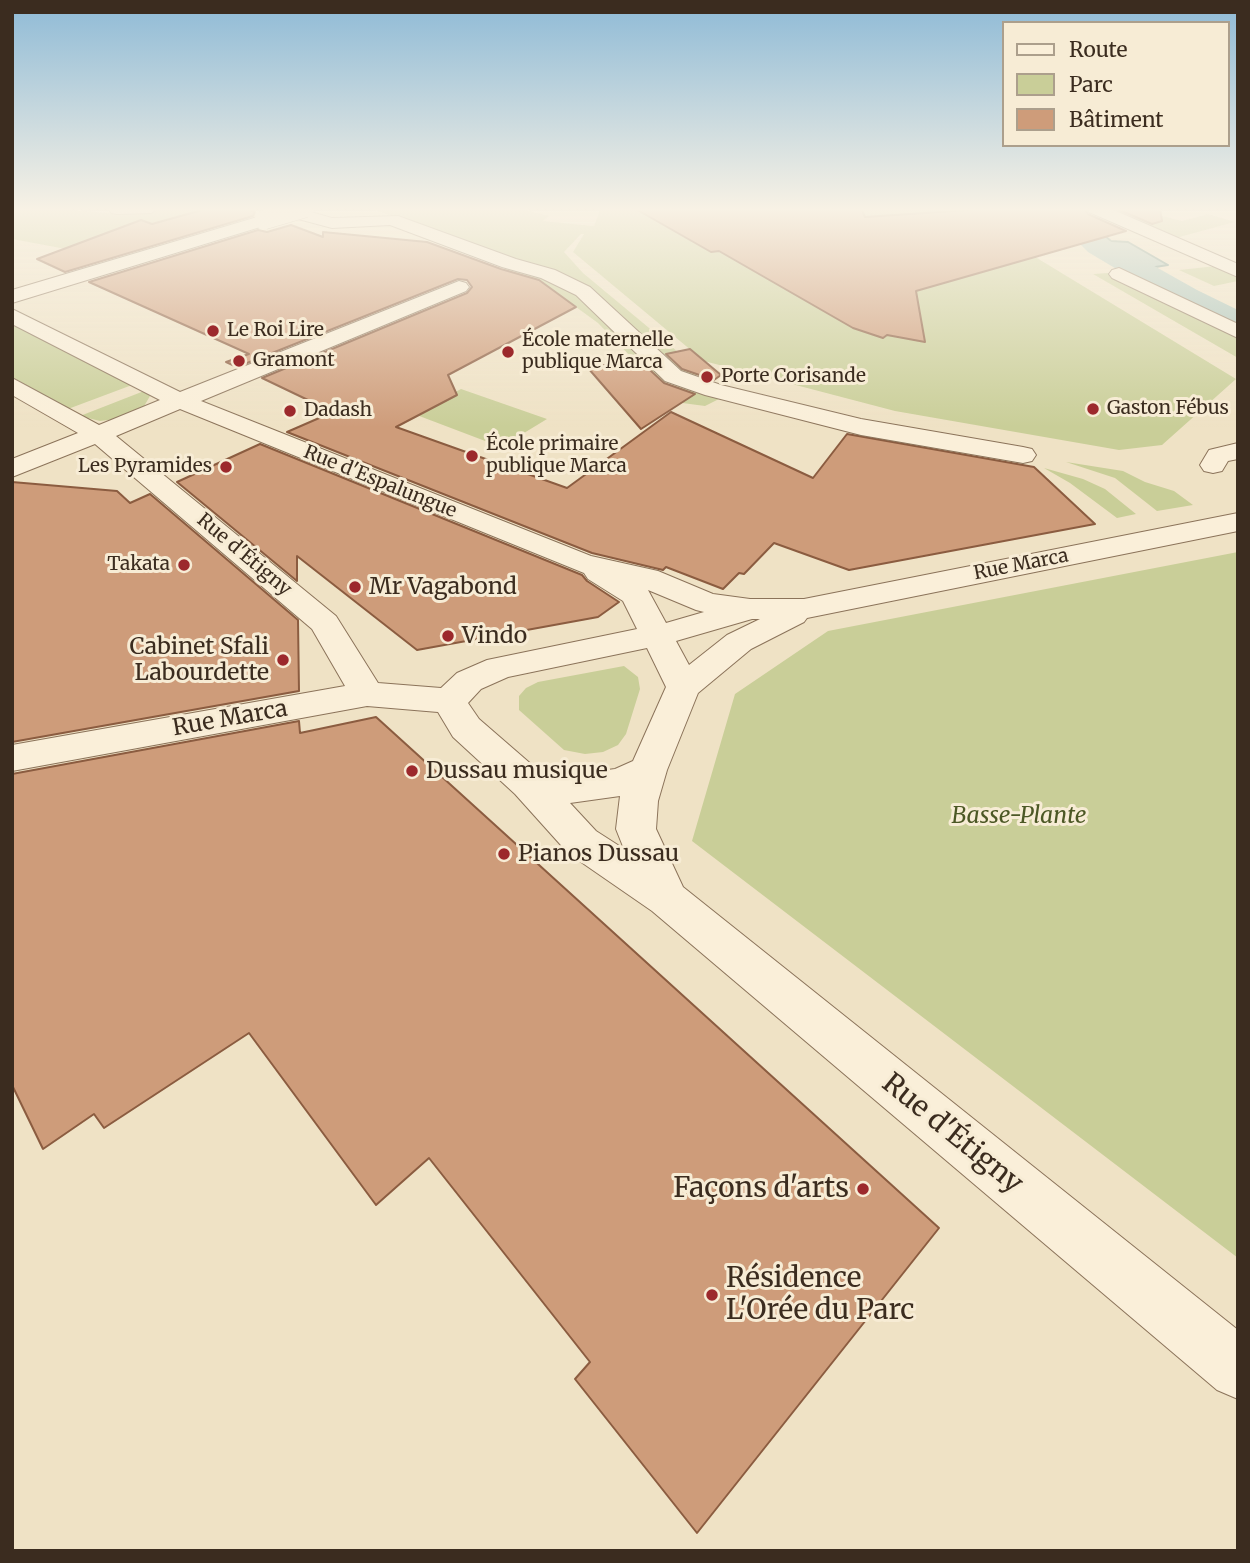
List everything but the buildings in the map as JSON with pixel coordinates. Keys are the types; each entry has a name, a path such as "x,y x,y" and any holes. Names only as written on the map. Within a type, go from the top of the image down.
{"street":[{"path":"12,297 62,281"},
{"path":"562,281 583,291 673,376 713,390 861,427 1023,456"},
{"path":"1133,281 1238,332"},
{"path":"12,469 459,287"},
{"name":"Rue d'Espalungue","path":"12,315 178,401 582,563 648,578 708,603 751,609"},
{"name":"Rue d'Étigny","path":"12,385 99,435 325,624 368,694"},
{"path":"1213,465 1218,456 1238,451"},
{"name":"Rue Marca","path":"12,758 368,694 449,701 469,681 499,668 656,636 751,609 804,609 1238,522"},
{"name":"Rue d'Espalungue","path":"582,563 636,596 683,687"},
{"name":"Rue Marca","path":"683,687 739,642 804,609"},
{"name":"Rue d'Étigny","path":"667,899 636,829 638,801 683,687"},
{"name":"Rue d'Étigny","path":"449,701 466,729 529,784 582,842 667,899 1238,1369"},
{"path":"529,784 570,789 621,782 648,770"}],"green space":[{"path":"521,281 551,281 582,297 666,383 719,399 705,406 675,402 598,323 555,292"},
{"path":"579,281 593,281 702,372 691,379"},
{"path":"608,281 1075,281 1236,379 1162,445 1119,450 895,411 704,361"},
{"path":"1105,281 1124,281 1238,337 1238,358"},
{"path":"1203,281 1238,281 1238,281 1214,286"},
{"path":"19,325 132,385 68,409 12,377 12,327"},
{"path":"461,389 547,419 501,447 414,414"},
{"path":"144,391 150,396 143,408 116,419 100,421 80,416"},
{"path":"1066,462 1123,471 1145,482 1174,491 1193,505 1157,511 1115,478"},
{"path":"1044,468 1083,479 1105,489 1136,514 1117,518 1070,483"},
{"name":"Basse-Plante","path":"1238,552 1238,1258 692,841 735,694 828,631"},
{"path":"624,666 638,677 640,689 626,734 618,745 603,752 585,754 564,750 519,710 519,696 526,688 538,682"}],"water":[{"path":"1145,281 1175,281 1203,295 1196,296 1238,316 1238,326 1159,290"}],"waterway":[{"path":"1158,281 1238,322"}],"place":[{"name":"Le Roi Lire","path":"213,331"},
{"name":"École maternelle publique Marca","path":"508,352"},
{"name":"Gramont","path":"239,361"},
{"name":"Porte Corisande","path":"707,377"},
{"name":"Gaston Fébus","path":"1093,409"},
{"name":"Dadash","path":"290,411"},
{"name":"École primaire publique Marca","path":"472,456"},
{"name":"Les Pyramides","path":"226,467"},
{"name":"Takata","path":"184,565"},
{"name":"Mr Vagabond","path":"355,587"},
{"name":"Vindo","path":"448,636"},
{"name":"Cabinet Sfali Labourdette","path":"283,660"},
{"name":"Dussau musique","path":"412,771"},
{"name":"Pianos Dussau","path":"504,854"},
{"name":"Façons d'arts","path":"863,1189"},
{"name":"Résidence L'Orée du Parc","path":"712,1295"}]}
